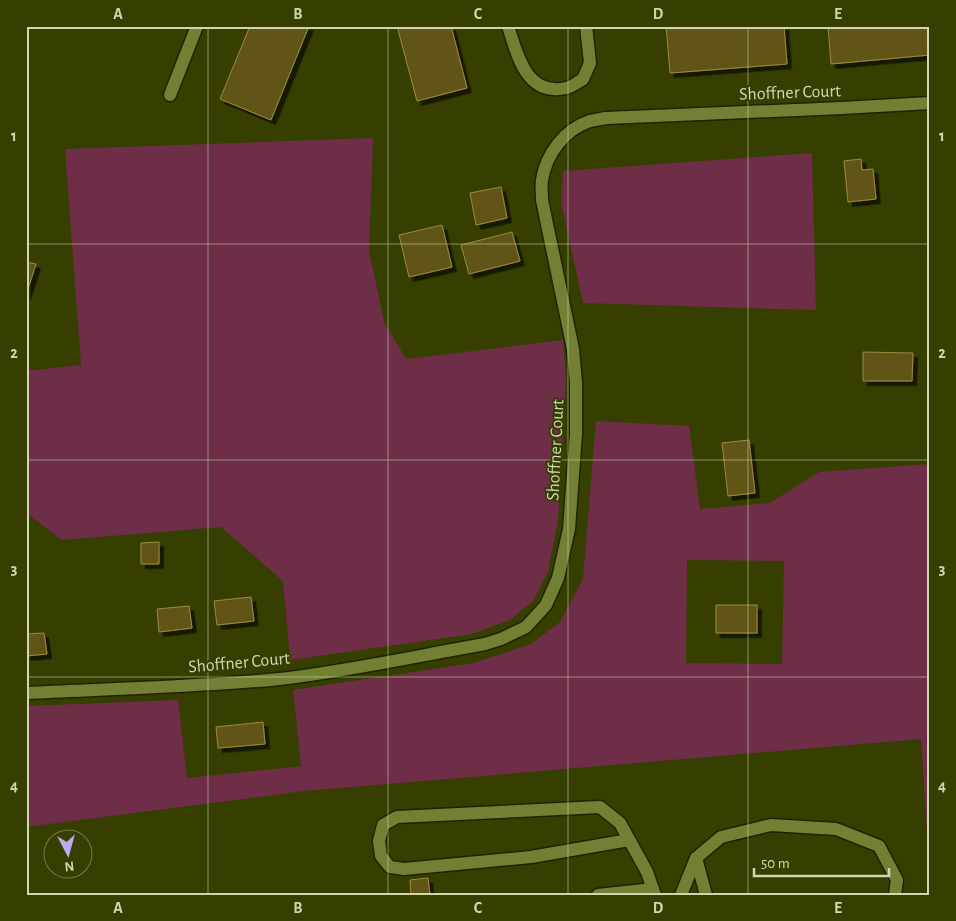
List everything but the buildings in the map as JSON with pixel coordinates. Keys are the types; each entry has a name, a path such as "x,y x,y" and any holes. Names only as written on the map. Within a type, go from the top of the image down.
{"street":[{"path":"170,95 197,26"},
{"path":"508,26 519,62 533,82 550,89 566,88 584,79 590,63 586,26"},
{"name":"Shoffner Court","path":"26,693 211,684 280,678 348,669 485,644 501,639 526,627 546,605 558,578 569,529 576,434 576,384 573,349 542,200 542,180 547,161 557,144 570,131 589,121 606,118 930,103"},
{"path":"598,895 654,892 647,872 620,823 600,807 397,817 383,825 379,841 380,856 390,867 404,869 531,857 629,840"},
{"path":"681,895 696,858 721,837 771,824 836,829 880,846 897,880 895,895"},
{"path":"696,858 706,895"}],"shaded area":[{"path":"373,138 369,250 384,322 406,359 563,340 566,380 558,520 548,572 533,601 510,620 472,634 290,660 283,581 221,527 62,540 26,513 26,371 81,365 65,149"},
{"path":"812,153 816,310 583,303 561,202 563,171"},
{"path":"596,421 689,426 700,509 770,503 819,472 930,464 930,879 921,739 304,791 26,827 26,706 178,700 187,778 301,766 293,690 473,663 531,644 560,622 583,579","holes":["687,560 784,561 782,664 686,663"]}]}
